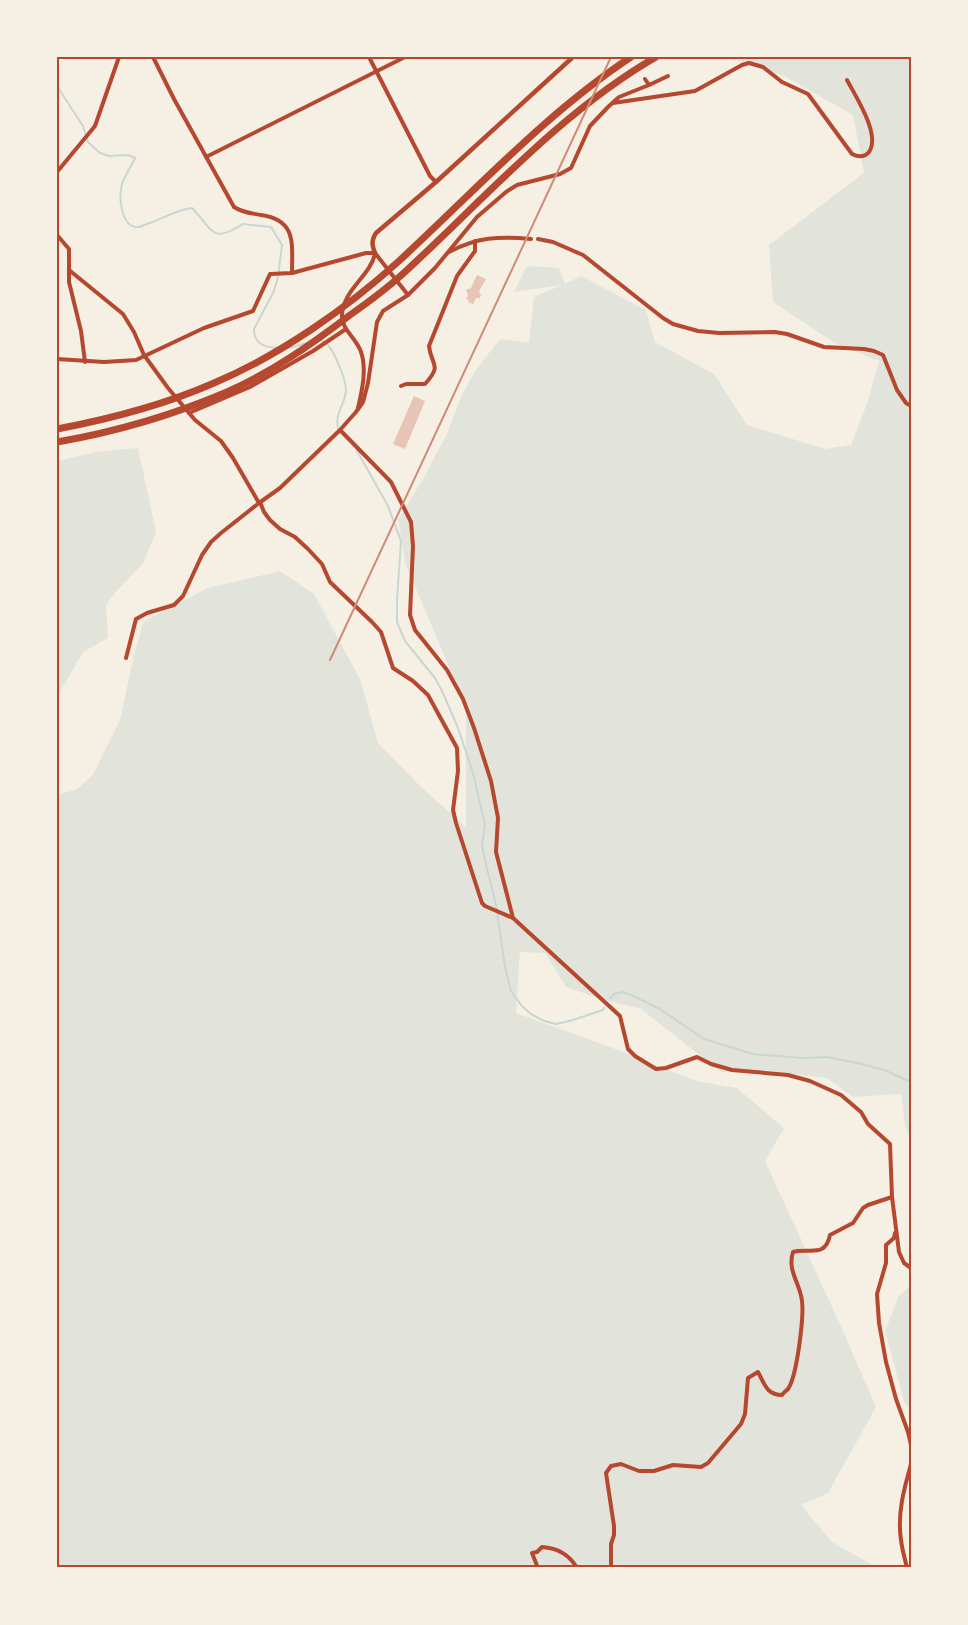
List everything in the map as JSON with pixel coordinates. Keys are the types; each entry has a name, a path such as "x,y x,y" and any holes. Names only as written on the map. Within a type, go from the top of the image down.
{"highway":[{"path":"57,429 113,417 165,401 241,371 280,349 340,309 399,262 546,123 597,81 632,57"},
{"path":"57,442 112,431 171,413 228,392 287,360 317,340 406,271 567,121 616,82 656,57"}],"street":[{"path":"57,172 95,126 119,57"},
{"path":"153,57 234,207 246,213 279,219 285,225 291,244 290,273"},
{"path":"369,57 430,176 436,183"},
{"path":"206,157 405,57"},
{"path":"408,295 375,253 372,245 376,233 436,183 573,57"},
{"path":"612,103 695,91 742,65 757,64 782,82 808,94 852,154 860,157 866,156 870,151 873,138 848,80"},
{"path":"126,658 136,619 174,604 183,596 202,555 211,542 280,488 356,412 363,402 379,316 383,311 408,295 435,268 477,217 506,192 517,184 560,174 571,168 590,126 619,97 668,76"},
{"path":"645,79 649,86"},
{"path":"57,236 69,249 69,282 81,331 85,362"},
{"path":"446,254 475,241 514,237 531,239"},
{"path":"538,239 553,242 583,255 673,324 698,331 719,333 775,332 824,347 874,351 883,355 897,390 911,406"},
{"path":"401,386 426,384 433,375 435,363 429,346 457,276 475,251 475,241"},
{"path":"57,359 85,362 136,360 204,328 253,311 270,274 290,273 366,253 375,253"},
{"path":"356,412 361,394 363,361 361,350 346,329 342,317 348,297 374,261 375,253"},
{"path":"69,270 123,314 144,356 189,414 221,441 270,520 280,529 295,537 322,564 330,582 381,632 393,668 413,681 428,695 457,748 458,771 453,810 482,903 513,918 620,1016 628,1049 656,1069 698,1057 711,1064 732,1070 788,1076 810,1081 841,1095 861,1112 868,1124 890,1144 892,1197 899,1252 904,1263 911,1268"},
{"path":"189,414 250,387 346,329"},
{"path":"340,430 391,482 411,522 413,546 410,615 415,630 447,670 463,699 474,728 491,781 498,818 496,852 513,918"},
{"path":"611,1568 614,1526 606,1473 611,1466 621,1464 639,1471 654,1471 673,1465 701,1467 713,1459 741,1424 745,1414 748,1378 758,1372 770,1392 782,1395 792,1380 801,1335 800,1289 790,1265 793,1252 800,1250 815,1252 823,1248 829,1241 830,1235 853,1223 863,1208 892,1197"},
{"path":"895,1228 894,1238 886,1245 885,1263 877,1294 879,1323 891,1380 911,1445"},
{"path":"907,1568 899,1520 911,1464"},
{"path":"538,1568 532,1553 542,1547 552,1548 567,1555 577,1568"}],"shaded area":[{"path":"726,57 911,57 911,1140 905,1126 901,1094 853,1097 827,1078 784,1073 721,1072 641,1009 566,987 545,953 520,952 516,1013 696,1081 737,1088 784,1128 765,1161 876,1407 828,1493 801,1505 832,1542 878,1568 57,1568 57,795 77,789 93,775 120,720 143,622 208,588 280,571 314,594 360,679 378,743 420,786 466,827 466,707 406,565 398,520 447,434 461,397 475,371 500,339 529,343 534,297 562,285 514,292 527,266 559,268 565,284 581,276 646,310 655,342 714,374 747,425 825,449 851,445 868,401 879,361 835,343 773,302 769,245 864,173 853,115 784,76"},
{"path":"138,448 156,532 143,563 106,605 108,638 83,652 57,697 57,461 96,452"},
{"path":"911,1285 911,1411 904,1401 885,1331 899,1296"}],"building":[{"path":"477,275 486,279 479,291 480,298 476,298 473,304 466,299 468,295 466,290 471,288"},
{"path":"414,396 425,401 405,449 393,444"}],"waterway":[{"path":"57,86 83,126 88,142 100,153 109,156 128,155 135,158 123,181 120,196 124,217 132,226 140,227 192,208 209,228 218,234 243,224 271,227 282,245 278,277 274,291 254,329 254,334 261,344 277,348"},
{"path":"320,340 327,344 334,354 346,386 337,419 339,432"},
{"path":"289,348 306,343"},
{"path":"356,449 388,506 401,541 397,622 405,641 435,678 443,693 473,773 485,825 482,845 496,905 511,991 531,1014 556,1024 604,1008"},
{"path":"610,998 622,992 629,994 660,1009 704,1039 753,1054 802,1058 827,1057 884,1070 911,1082"}],"railway":[{"path":"330,660 611,57"}]}
